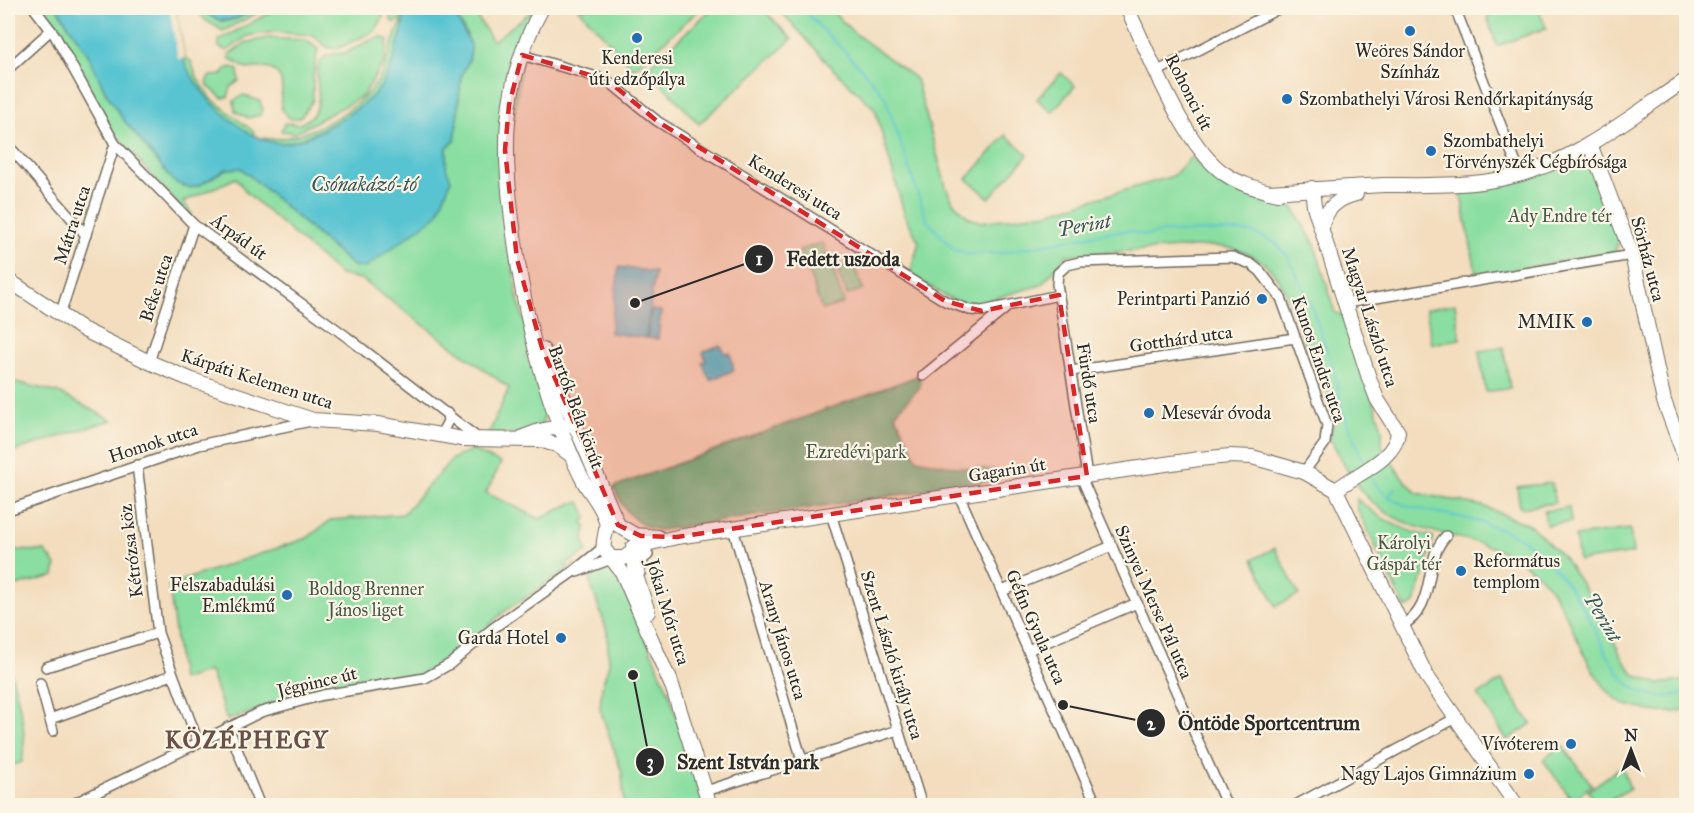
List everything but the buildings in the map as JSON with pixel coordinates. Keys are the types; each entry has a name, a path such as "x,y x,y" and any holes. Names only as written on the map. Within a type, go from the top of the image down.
{"street":[{"name":"Árpád út","path":"34,8 51,30 115,144 194,225 447,413 480,441"},
{"name":"Bartók Béla körút","path":"542,8 522,54 509,105 505,150 506,175 517,259 529,327 550,398 567,425 617,523 633,541 632,550"},
{"name":"Rohonci út","path":"1128,8 1200,151 1224,174 1240,183 1269,192 1312,192"},
{"path":"1158,71 1280,8"},
{"path":"1455,8 1520,174"},
{"path":"8,69 51,30"},
{"name":"Kenderesi utca","path":"522,54 607,80 657,121 945,301 970,310 1008,307 1059,295"},
{"path":"1322,228 1323,220 1334,204 1342,198 1356,194 1397,187 1484,182 1520,174 1554,162 1590,144 1686,80"},
{"name":"Mátra utca","path":"60,315 115,144"},
{"name":"Sörház utca","path":"1590,144 1632,255 1671,422 1686,460"},
{"path":"8,146 86,235"},
{"path":"1312,192 1383,185 1397,187"},
{"path":"1312,192 1356,194"},
{"name":"Magyar László utca","path":"1312,192 1372,387 1398,429 1396,442 1382,458 1336,490"},
{"name":"Béke utca","path":"149,362 194,225"},
{"path":"1346,303 1632,255"},
{"name":"Kunos Endre utca","path":"1059,295 1058,273 1072,263 1232,257 1251,264 1269,280 1281,298 1327,425 1325,444 1304,472"},
{"name":"Bartók Béla körút","path":"517,259 567,425 574,459 604,514 606,552 614,558"},
{"name":"Kárpáti Kelemen utca","path":"8,280 60,315 149,362 192,380 313,420 378,424 480,441 518,439 551,442 574,459"},
{"name":"Fürdő utca","path":"1059,295 1084,477"},
{"path":"923,376 1008,307"},
{"name":"Gotthárd utca","path":"1071,371 1295,338"},
{"path":"539,431 550,417 550,398"},
{"path":"440,436 448,421 447,413"},
{"name":"Homok utca","path":"8,510 137,465 222,439 313,420"},
{"name":"Kárpáti Kelemen utca","path":"518,439 539,431 567,425"},
{"name":"Gagarin út","path":"614,558 624,558 632,550 677,537 1230,456 1252,457 1304,472 1336,490"},
{"name":"Kétrózsa köz","path":"137,465 158,633 196,738"},
{"name":"Szinyei Merse Pál utca","path":"1084,477 1112,546 1227,806"},
{"path":"1336,490 1401,626 1433,686 1517,806"},
{"name":"Géfin Gyula utca","path":"958,495 1097,806"},
{"name":"Szent László király utca","path":"831,514 922,806"},
{"name":"Arany János utca","path":"733,529 802,760"},
{"path":"604,539 611,530 625,530"},
{"name":"Gagarin út","path":"625,530 641,536 677,537"},
{"path":"1401,626 1414,618 1421,607 1439,545 1446,536"},
{"name":"Jégpince út","path":"69,806 196,738 261,712 290,703 425,678 438,672 492,628 600,550 604,539"},
{"path":"1002,591 1112,546"},
{"path":"646,549 648,555 642,560 643,564 638,566 652,622"},
{"name":"Jókai Mór utca","path":"632,550 636,576 710,806"},
{"name":"Jégpince út","path":"562,579 614,558"},
{"name":"Jókai Mór utca","path":"614,558 671,684"},
{"path":"1028,650 1137,603"},
{"path":"46,667 158,633"},
{"path":"50,719 172,675"},
{"path":"40,683 53,731"},
{"path":"1294,806 1454,719"},
{"path":"228,727 260,806"},
{"path":"706,791 898,730"}],"highlighted area":[{"path":"522,55 607,80 657,121 945,301 982,311 1059,295 1087,476 677,537 641,536 618,525 542,348 517,259 505,150 509,105"}],"green space":[{"path":"38,8 57,8 88,54 106,93 200,185 226,169 241,168 353,266 365,267 392,245 422,227 446,167 447,147 455,141 461,77 470,57 467,35 452,8 471,8 493,41 532,11 526,32 503,197 517,295 547,408 542,424 523,433 488,435 509,388 361,279 340,275 247,193 236,178 183,202 192,214 189,217 113,132"},
{"path":"172,8 176,11 185,58 191,61 197,78 212,99 254,132 253,135 268,139 285,138 304,133 341,115 358,103 380,78 396,33 402,23 400,20 394,23 386,8 391,8 404,20 389,73 371,100 353,113 314,133 295,141 281,143 253,136 239,127 225,116 202,91 183,59"},
{"path":"196,8 202,9 217,20 227,21 255,10 267,8 223,31 205,20"},
{"path":"279,8 381,8 383,17 375,31 337,49 328,48 312,35 275,32 248,36 227,51 219,47 219,40"},
{"name":"Kenderesi úti edzőpálya","path":"578,8 701,8 634,69"},
{"path":"713,8 762,8 792,39 699,124 647,68"},
{"path":"778,8 829,8 852,31 916,79 946,187 953,202 968,217 981,222 1047,213 1173,176 1191,157 1226,185 1238,191 1262,200 1293,207 1315,245 1335,313 1346,316 1382,428 1382,447 1401,476 1417,493 1483,506 1531,526 1564,558 1592,600 1624,661 1635,675 1659,684 1686,680 1686,709 1666,713 1646,710 1624,704 1611,694 1589,664 1554,594 1543,580 1523,563 1502,551 1480,543 1437,533 1395,518 1361,491 1330,438 1337,411 1311,361 1289,300 1281,283 1270,269 1255,257 1236,249 1211,246 1067,255 1041,285 970,305 945,296 910,274 919,242 905,216 875,109 835,71"},
{"path":"1513,8 1538,8 1546,28 1497,46 1487,17"},
{"path":"381,37 388,40 384,62 363,96 295,133 281,131 285,123 300,124 311,117 317,109 319,100 317,73 324,58 347,52"},
{"path":"267,38 306,40 318,49 313,75 313,100 300,118 290,119 282,110 281,82 276,72 265,68 247,69 230,59 229,55 245,43"},
{"path":"231,67 238,70 239,81 231,87 228,97 222,98 208,86 207,80 210,76 222,75 226,69"},
{"path":"1061,73 1075,86 1052,112 1037,99"},
{"path":"243,95 260,101 263,109 260,115 248,118 235,111 234,101"},
{"path":"1006,135 1028,155 989,198 967,179"},
{"name":"Ady Endre tér","path":"1581,159 1592,166 1619,240 1615,252 1479,276 1476,272 1460,190 1532,177"},
{"path":"823,243 827,256 803,263 799,250"},
{"path":"830,262 844,303 822,310 808,270"},
{"path":"853,263 863,289 847,295 837,269"},
{"path":"1455,304 1460,339 1432,344 1426,309"},
{"path":"1503,347 1510,388 1486,392 1479,351"},
{"name":"Ezredévi park","path":"920,375 920,387 895,414 917,459 957,467 997,470 998,480 660,530 643,525 631,516 614,487"},
{"path":"8,380 59,393 112,420 8,453"},
{"name":"Boldog Brenner János liget","path":"471,450 501,463 486,493 540,519 572,503 580,502 587,517 583,522 586,526 584,541 587,552 565,565 568,569 576,564 505,611 449,661 419,675 277,704 227,720 210,671 181,680 169,585 307,538 331,520 403,514 452,459"},
{"path":"1552,483 1555,503 1520,508 1517,487"},
{"name":"Károlyi Gáspár tér","path":"1357,499 1392,524 1434,537 1415,603 1410,607 1405,607 1357,508"},
{"path":"1569,507 1571,522 1546,525 1544,511"},
{"path":"1630,529 1633,553 1579,561 1575,536"},
{"path":"8,544 9,550 45,551 56,565 54,576 8,588"},
{"path":"1275,548 1299,595 1276,606 1253,559"},
{"path":"609,560 668,690 704,805 624,805 622,773 600,709 602,686 609,664 607,631 590,582 595,565"},
{"path":"8,661 21,711 24,749 22,762 8,767"},
{"path":"1502,680 1531,724 1507,740 1478,695"},
{"path":"1562,745 1592,785 1572,800 1543,760"},
{"path":"1622,766 1630,789 1599,805 1588,791"}],"water":[{"name":"Csónakázó-tó","path":"57,8 172,8 184,61 200,89 216,107 238,125 266,141 279,143 293,142 323,130 363,104 378,90 389,72 404,25 403,17 391,8 452,8 471,46 470,57 461,77 455,141 447,147 446,167 451,180 437,215 365,268 353,266 241,168 226,169 200,185 190,188 174,182 122,118 106,93 88,54"},
{"path":"201,8 259,8 243,16 221,20 214,18"},
{"path":"619,267 655,272 646,338 610,333"},
{"path":"651,310 661,311 658,339 647,338"},
{"path":"720,345 726,354 730,353 734,370 710,380 702,362 706,361 703,352"}],"pier":[{"path":"170,11 176,11 185,58 178,59"}],"waterway":[{"name":"Perint","path":"802,8 866,73 885,97 927,221 954,249 967,254 999,253 1109,232 1129,231 1145,235 1164,232 1237,231 1254,233 1276,243 1289,258 1311,305 1335,374 1342,409 1362,459"},
{"name":"Perint","path":"1372,478 1379,489 1398,502 1466,518 1523,540 1542,554 1567,584 1588,616 1622,678 1634,688 1647,694 1665,696 1686,693"},
{"path":"1389,496 1395,487"}],"place":[{"name":"Weöres Sándor Színház","path":"1410,31"},
{"name":"Kenderesi úti edzőpálya","path":"637,38"},
{"name":"Szombathelyi Városi Rendőrkapitányság","path":"1287,99"},
{"name":"Szombathelyi Törvényszék Cégbírósága","path":"1431,151"},
{"name":"Perintparti Panzió","path":"1262,299"},
{"name":"Fedett uszoda","path":"635,303"},
{"name":"MMIK","path":"1587,322"},
{"name":"Mesevár óvoda","path":"1149,413"},
{"name":"Református templom","path":"1461,571"},
{"name":"Felszabadulási Emlékmű","path":"287,595"},
{"name":"Garda Hotel","path":"561,638"},
{"name":"Szent István park","path":"633,675"},
{"name":"Öntöde Sportcentrum","path":"1063,705"},
{"name":"Vívóterem","path":"1571,744"},
{"name":"Nagy Lajos Gimnázium","path":"1529,774"}],"district":[{"name":"KÖZÉPHEGY","path":"247,740"}]}
